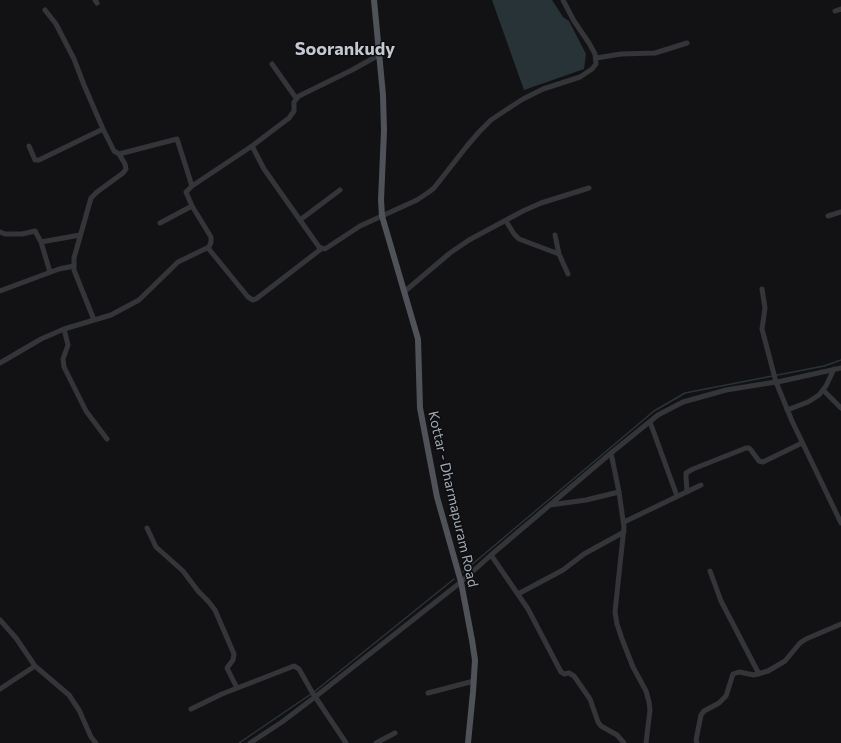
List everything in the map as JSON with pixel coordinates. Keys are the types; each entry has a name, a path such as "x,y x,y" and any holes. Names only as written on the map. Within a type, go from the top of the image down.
{"main road":[{"name":"Kottar - Dharmapuram Road","path":"374,0 383,95 384,131 380,200 382,216 418,339 420,408 437,497 461,582 472,640 475,660 468,743"}],"street":[{"path":"208,248 248,297 253,300 321,249 326,249 360,226 417,200 429,192 439,182 467,146 491,120 523,99 544,89 584,75 596,64 593,49 574,21 564,0"},
{"path":"835,11 841,9"},
{"path":"45,10 56,24 74,59 103,129 113,149 119,154 125,164 126,170 92,196 74,258 74,266 79,283 94,320"},
{"path":"596,58 621,54 655,53 687,43"},
{"path":"0,363 42,339 64,329 111,315 139,300 178,262 208,248 211,242 211,237 192,206 186,192 192,186 252,146 292,115 296,98 379,55"},
{"path":"272,64 296,98"},
{"path":"30,146 35,159 39,160 103,129"},
{"path":"119,154 177,139 192,186"},
{"path":"252,146 264,169 321,249"},
{"path":"404,292 450,253 469,240 541,203 589,188"},
{"path":"300,220 340,190"},
{"path":"160,223 192,206"},
{"path":"828,216 841,212"},
{"path":"506,220 514,234 519,239 559,254"},
{"path":"0,232 5,234 34,232 41,242 50,272"},
{"path":"41,242 80,235"},
{"path":"555,235 559,254 568,274"},
{"path":"0,291 50,272 74,266"},
{"path":"762,289 764,308 762,329 775,379 802,443 841,524"},
{"path":"64,329 68,345 63,359 64,367 86,411 107,439"},
{"path":"250,743 282,722 314,695 461,582 611,453 658,415 683,402 726,390 775,379 841,368"},
{"path":"787,410 808,402 824,390 834,369"},
{"path":"824,390 841,408"},
{"path":"650,422 677,496"},
{"path":"687,492 686,473 693,469 746,448 749,448 759,461 763,462 802,443"},
{"path":"611,453 624,522 615,612 622,639 633,667 646,691 649,702 650,710 646,729 646,743"},
{"path":"624,522 701,485"},
{"path":"550,506 586,500 619,492"},
{"path":"147,528 156,547 183,571 215,610 234,654 233,660 227,668 237,688"},
{"path":"518,594 563,570 584,554 624,532"},
{"path":"491,555 518,594 561,672 564,674 569,673 574,676 590,699 598,722 601,726 617,735 624,743"},
{"path":"710,571 722,601 759,674"},
{"path":"0,620 16,638 35,666 69,696 79,710 91,737 96,743"},
{"path":"698,743 696,740 701,715 704,711 719,703 726,696 733,674 739,672 759,674 776,667 785,661 800,643 806,639 841,624"},
{"path":"0,689 35,666"},
{"path":"191,709 237,688 294,666 299,669 314,695 346,743"},
{"path":"428,693 474,681"},
{"path":"376,743 395,733"}],"shaded area":[{"path":"492,0 552,0 563,17 569,21 586,54 584,69 524,90"}],"waterway":[{"path":"463,572 654,411 685,393 824,366 841,360"},
{"path":"314,692 454,579"},
{"path":"239,743 311,694"}],"district":[{"name":"Soorankudy","path":"345,49"}]}
